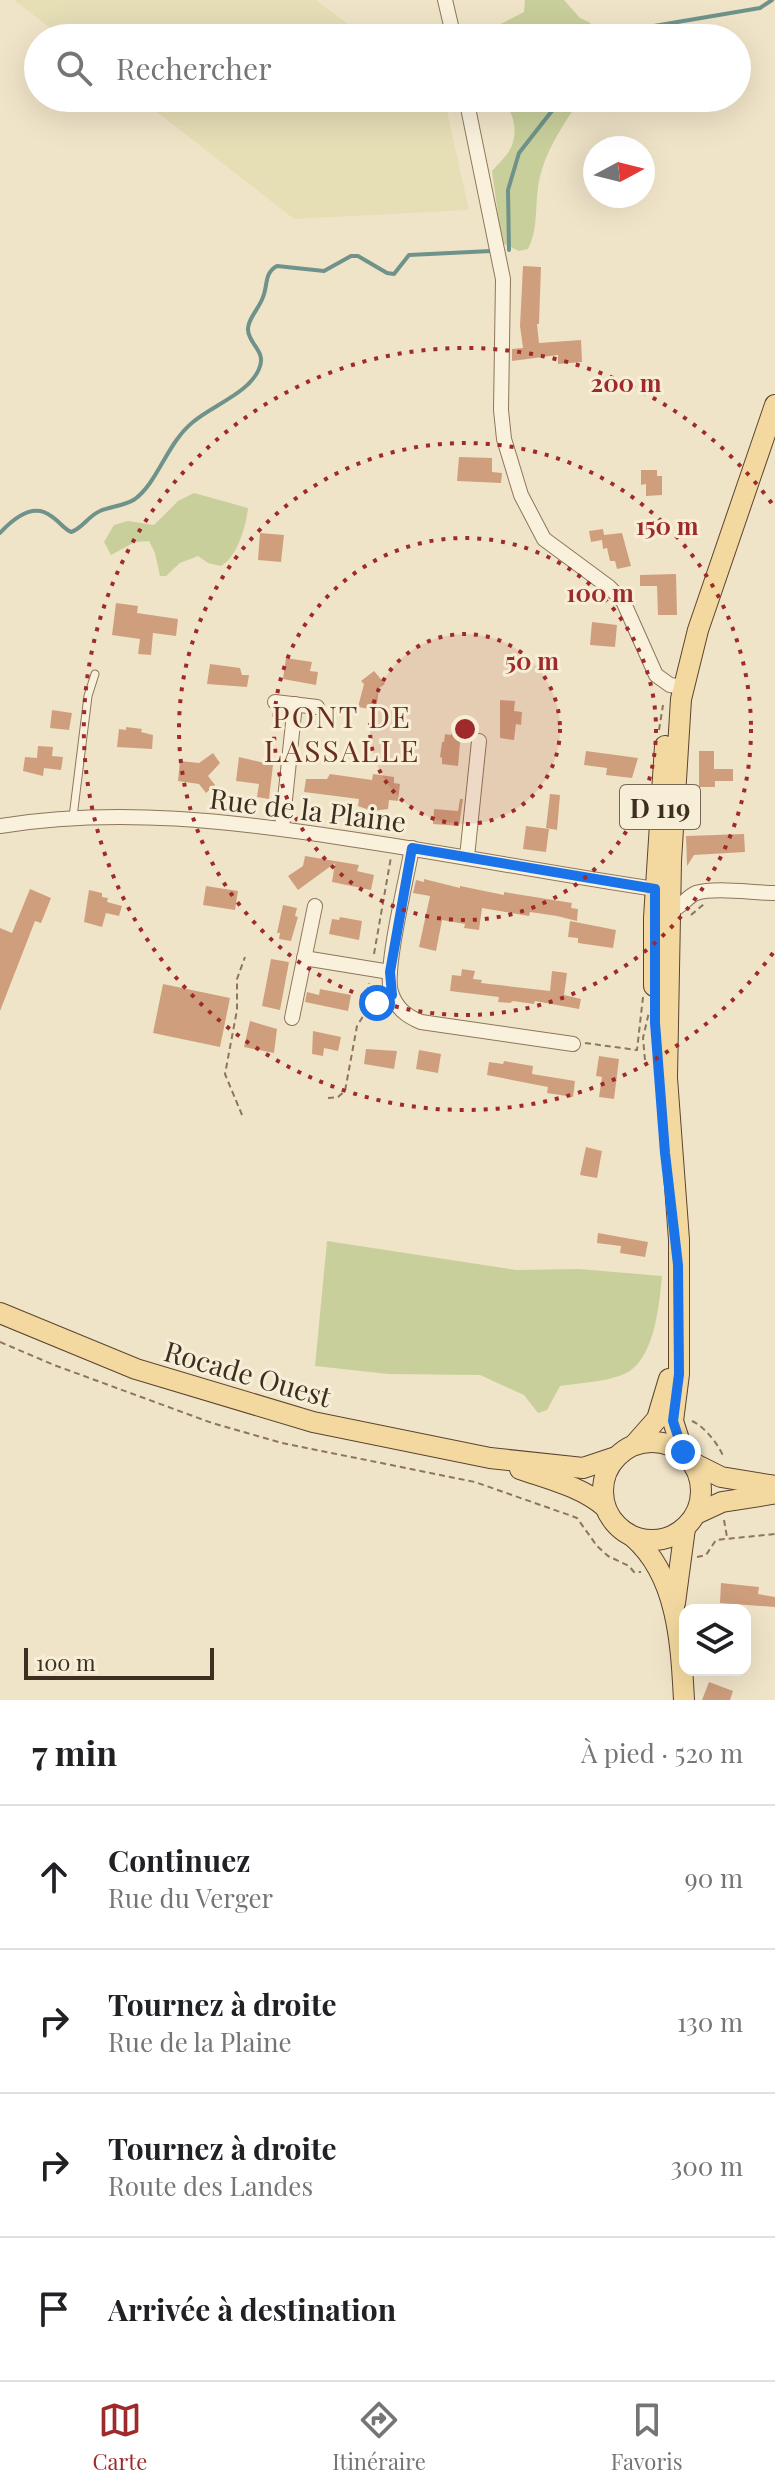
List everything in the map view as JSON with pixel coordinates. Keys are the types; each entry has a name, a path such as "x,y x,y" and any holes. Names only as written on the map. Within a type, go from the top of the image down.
{"main road":[{"name":"D 119","path":"688,1458 673,1421 679,1374 678,1265 655,1023 655,889 667,726 682,693 698,630 775,405"},
{"path":"678,1265 679,1240 667,1078 669,910 682,693"},
{"name":"Rocade Ouest","path":"0,1313 136,1369 313,1422 490,1458 583,1468 616,1457"},
{"name":"D 119","path":"634,1445 657,1419 678,1336"},
{"path":"684,1700 674,1611 658,1564 648,1550 612,1520 605,1507 603,1481 616,1457 634,1445 659,1442 721,1477 775,1486"},
{"name":"Rocade Ouest","path":"490,1458 578,1490 594,1497 605,1507"},
{"path":"674,1611 690,1521 701,1488 688,1458"},
{"path":"633,1537 660,1540 673,1536 690,1521 722,1502 775,1494"}],"street":[{"path":"445,0 451,24"},
{"path":"469,112 503,279 501,410 504,439 521,495 544,539 623,601 656,675 682,693"},
{"path":"275,702 317,707"},
{"path":"282,828 295,704"},
{"path":"467,857 479,741"},
{"name":"Rue de la Plaine","path":"0,826 73,817 138,817 282,828 655,889"},
{"path":"412,848 390,972 392,995 399,1008 421,1022 573,1044"},
{"path":"655,889 669,910 675,910 693,894 709,891 775,893"},
{"path":"292,1018 315,906"},
{"path":"304,958 390,972"}],"lane":[{"path":"73,817 88,696 95,674"}],"path":[{"path":"242,1115 225,1074 237,1010 238,970 245,957"},
{"path":"365,1003 377,1003 392,995"},
{"path":"637,1050 642,1012"},
{"path":"645,1060 644,1031 649,1012"},
{"path":"573,1044 595,1042 644,1051"},
{"path":"0,1342 212,1423 282,1443 475,1482 569,1515"},
{"path":"700,1557 706,1555 716,1540 775,1534"}],"shaded area":[{"path":"14,0 316,0 348,24 45,24"},
{"path":"157,112 447,112 469,210 294,219"}],"green space":[{"path":"525,0 564,0 580,18 591,24 500,24 524,12"},
{"path":"572,112 554,141 540,176 536,219 528,249 519,251 502,243 492,171 511,148 514,139 511,113"},
{"path":"194,493 248,508 240,541 227,562 221,566 208,563 198,556 180,563 166,576 160,576 149,541 135,542 111,555 104,542 114,525 128,521 154,525 178,501"},
{"path":"327,1241 516,1270 579,1269 662,1276 653,1332 642,1359 633,1368 608,1379 560,1386 547,1410 538,1413 524,1395 480,1375 388,1374 315,1366"}],"building":[{"path":"523,266 541,267 537,324 539,343 581,340 582,362 558,364 558,355 512,361 512,349 523,348 520,326"},
{"path":"459,457 492,458 492,472 502,473 501,483 457,481"},
{"path":"641,470 657,470 657,476 662,476 662,495 646,496 646,484 641,485"},
{"path":"603,529 604,535 622,533 631,566 617,569 615,561 610,561 607,548 603,549 602,540 591,542 589,531"},
{"path":"260,533 284,535 281,562 258,560"},
{"path":"676,574 677,615 658,615 657,586 640,586 640,575"},
{"path":"116,603 138,606 137,613 178,619 176,636 153,633 151,655 138,654 140,639 112,635"},
{"path":"592,622 617,625 615,647 590,645"},
{"path":"286,658 312,662 310,671 318,672 316,685 283,679"},
{"path":"210,664 240,668 242,675 249,675 247,687 207,684"},
{"path":"374,671 385,684 379,688 376,710 358,707 364,684 361,681"},
{"path":"500,700 515,701 514,711 522,712 521,725 516,724 514,740 500,738"},
{"path":"52,710 72,713 69,730 50,728"},
{"path":"126,727 142,729 141,732 153,735 152,749 117,747 119,729 126,730"},
{"path":"452,731 461,732 458,766 442,764 440,757 445,734 451,735"},
{"path":"38,746 53,747 52,756 63,757 61,770 44,768 43,776 23,771 25,757 37,758"},
{"path":"586,751 638,758 632,778 606,775 607,768 584,765"},
{"path":"699,751 714,751 714,769 733,769 733,781 715,781 715,787 699,787"},
{"path":"213,753 220,763 208,776 215,785 206,793 199,784 178,781 180,761 199,763"},
{"path":"239,757 273,765 269,799 257,797 259,784 236,781"},
{"path":"330,774 372,780 373,774 394,777 394,783 400,784 398,801 389,800 388,809 372,811 358,806 359,799 304,792 306,779 327,779"},
{"path":"550,794 560,795 557,830 546,828"},
{"path":"460,799 463,799 459,826 433,824 434,809 458,811"},
{"path":"526,826 549,829 546,852 523,849"},
{"path":"744,834 745,852 694,855 687,866 686,836"},
{"path":"305,856 359,865 357,871 374,875 371,890 332,882 335,863 298,890 288,876 303,866"},
{"path":"424,879 460,888 572,903 571,908 578,909 577,921 530,912 529,916 482,908 479,930 442,920 436,951 419,947 430,896 413,893 416,880 424,882"},
{"path":"206,886 238,891 235,910 203,905"},
{"path":"30,889 51,898 41,923 35,921 0,1011 0,928 12,933"},
{"path":"89,890 102,893 102,897 108,898 107,902 122,906 119,916 106,913 102,927 84,922"},
{"path":"283,905 297,908 295,916 298,917 291,941 279,939 280,933 277,933"},
{"path":"340,917 362,921 359,940 329,934 332,919 339,920"},
{"path":"570,921 616,930 613,948 578,943 578,938 568,937"},
{"path":"271,959 289,962 280,1010 262,1006"},
{"path":"462,969 475,971 473,979 482,980 481,983 550,991 552,971 567,973 564,995 581,999 579,1009 535,1001 534,1004 498,1002 499,997 450,991 452,975 461,976"},
{"path":"163,984 230,998 220,1047 153,1033"},
{"path":"320,989 351,995 348,1011 305,1002 307,992 319,995"},
{"path":"250,1021 277,1029 274,1053 244,1047"},
{"path":"313,1031 341,1037 338,1051 324,1048 323,1056 312,1054"},
{"path":"366,1049 397,1051 394,1069 364,1064"},
{"path":"419,1050 441,1054 438,1073 416,1069"},
{"path":"599,1056 619,1059 614,1099 599,1097 602,1077 596,1076"},
{"path":"504,1061 533,1066 532,1074 575,1081 573,1097 547,1093 548,1087 487,1075 489,1062 503,1064"},
{"path":"586,1147 602,1151 597,1178 580,1175"},
{"path":"598,1233 648,1242 645,1257 620,1253 621,1246 597,1243"},
{"path":"721,1583 759,1587 758,1594 775,1597 775,1607 720,1603"},
{"path":"709,1682 733,1691 730,1700 702,1700"}],"waterway":[{"path":"666,24 760,8 772,0"},
{"path":"509,250 508,190 519,153 551,112"},
{"path":"0,533 23,514 37,511 51,516 71,532 96,513 131,501 143,492 184,431 201,416 239,392 259,369 261,357 249,335 248,326 263,297 268,276 277,266 324,271 351,256 358,256 394,274 409,255 491,251"}],"district":[{"name":"PONT DE LASSALLE","path":"342,733"}],"route":[{"path":"377,1003 392,995 390,972 412,848 655,889 655,1023 678,1265 679,1374 673,1421 683,1452"}]}
